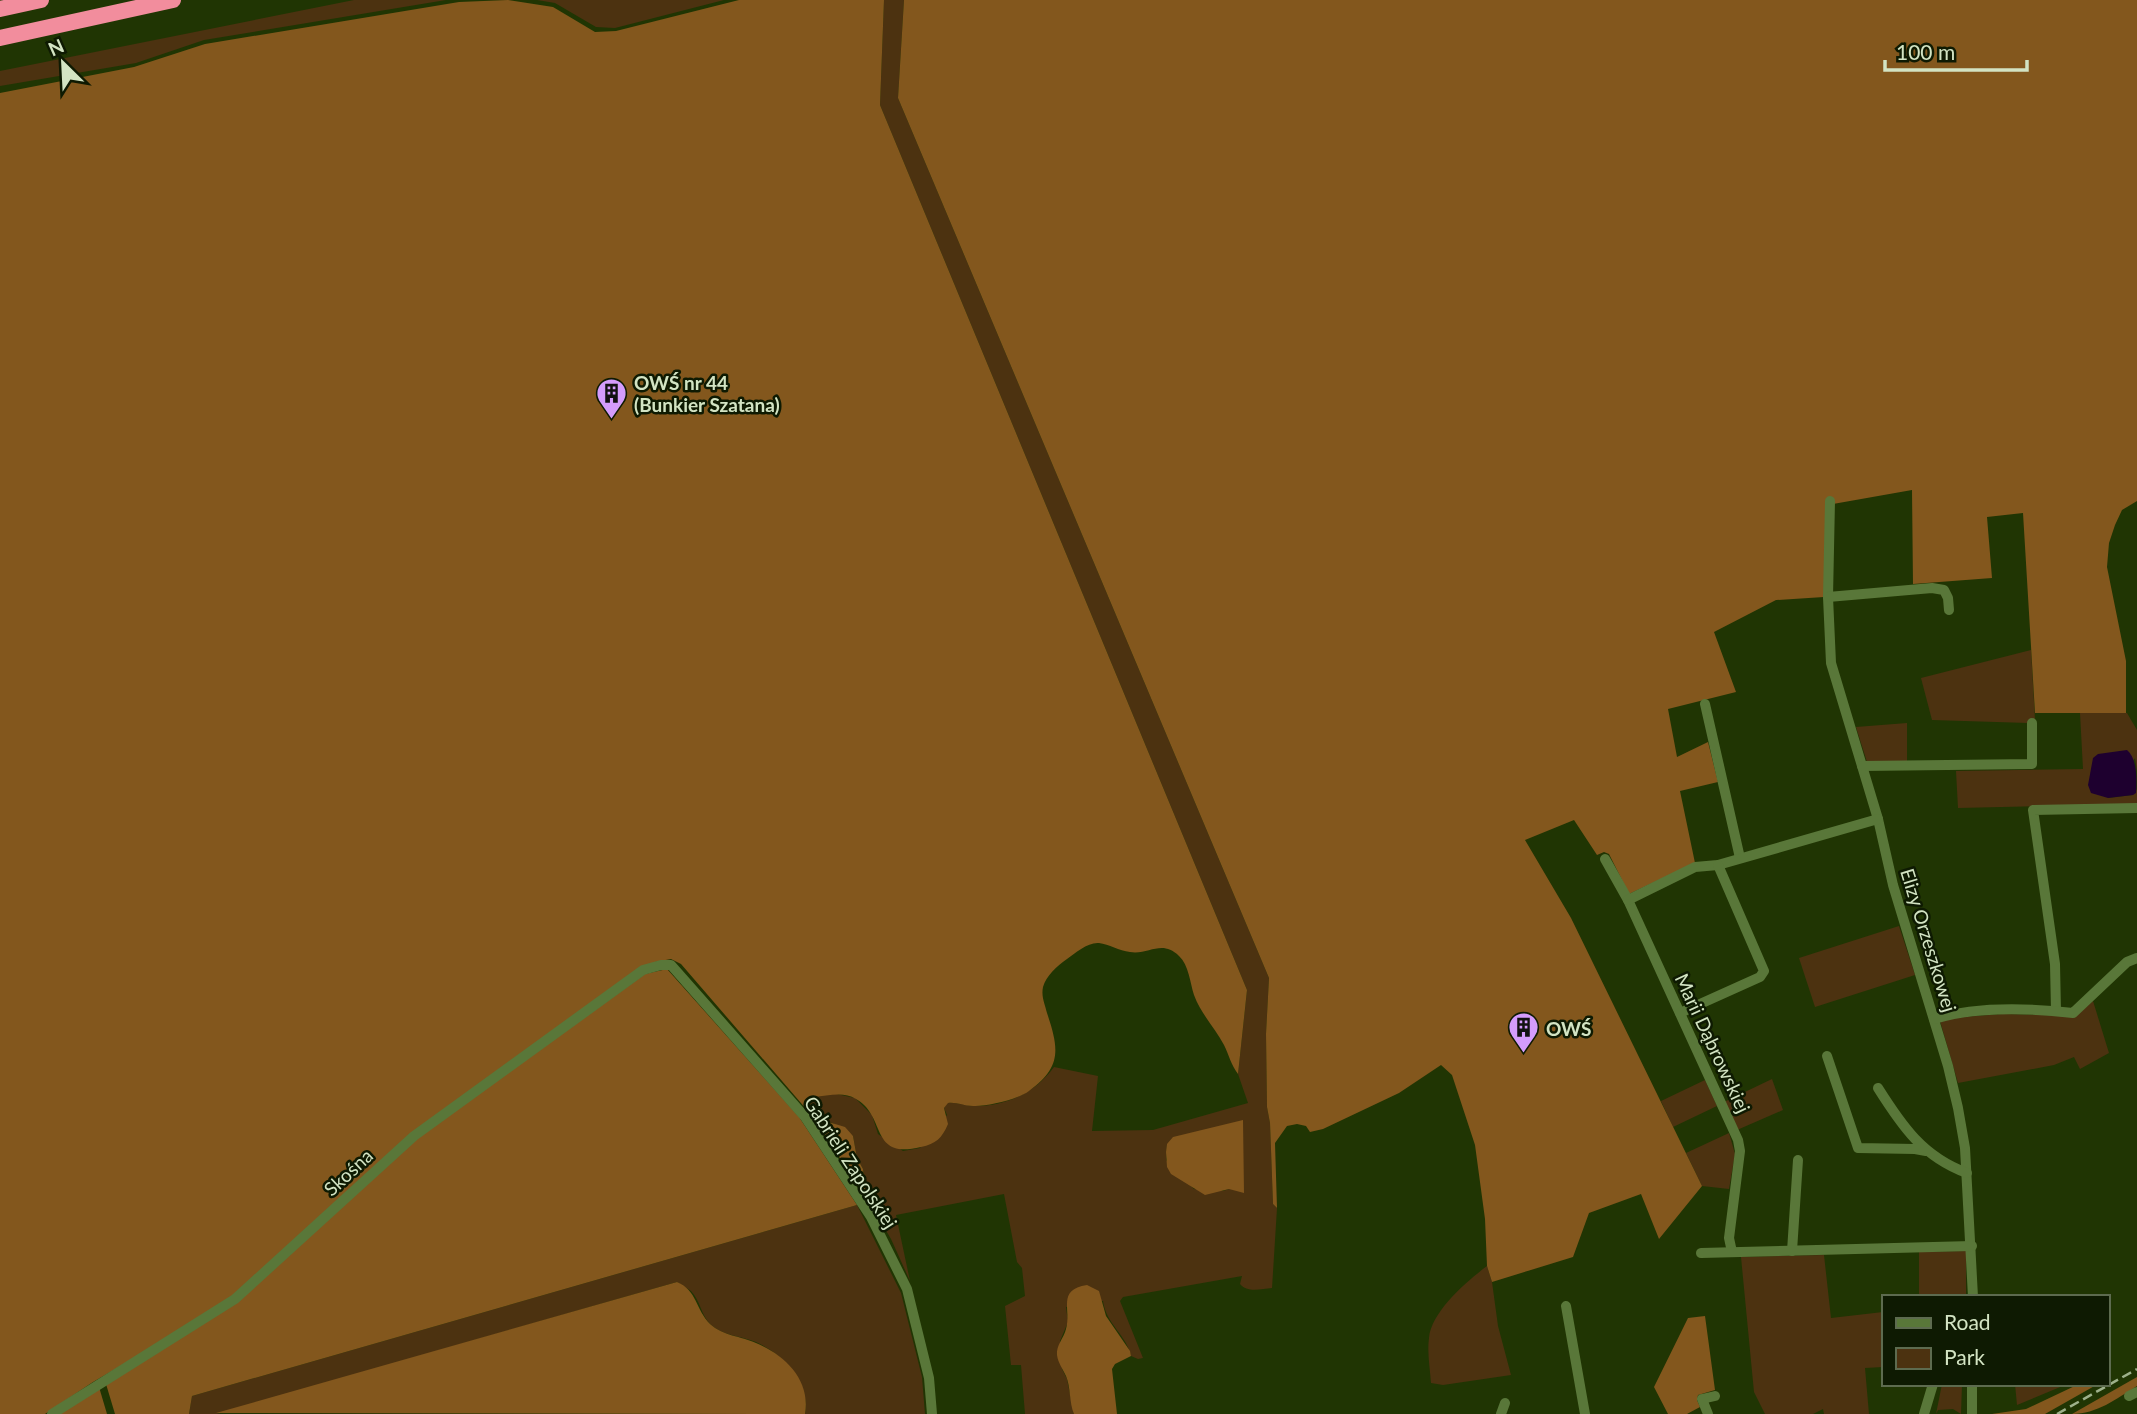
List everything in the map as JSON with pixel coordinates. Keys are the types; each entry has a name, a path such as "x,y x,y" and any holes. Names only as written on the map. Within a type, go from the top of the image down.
{"highway":[{"path":"0,9 41,0"},
{"path":"0,38 173,0"}],"street":[{"name":"Elizy Orzeszkowej","path":"1830,501 1828,597 1831,663 1878,819 1893,885 1958,1108 1967,1173 1973,1295"},
{"path":"1828,597 1932,588 1944,590 1949,610"},
{"path":"1704,704 1740,859"},
{"path":"1862,766 2032,764 2032,723"},
{"path":"2056,1011 2055,964 2033,810 2137,808"},
{"path":"1628,900 1695,867 1718,865 1878,819"},
{"name":"Marii Dąbrowskiej","path":"1605,859 1628,900 1738,1140 1740,1151 1729,1238 1732,1252"},
{"path":"1679,1013 1760,976 1764,971 1718,865"},
{"path":"1934,1019 1965,1013 2073,1013 2127,962 2137,958"},
{"name":"Skośna","path":"51,1414 235,1298 414,1136 643,970 671,965"},
{"name":"Gabrieli Zapolskiej","path":"671,965 805,1117 870,1217 907,1289 929,1378 932,1414"},
{"path":"1826,1056 1858,1149 1915,1149 1967,1173"},
{"path":"1878,1088 1891,1109 1926,1152"},
{"path":"1793,1251 1798,1160"},
{"path":"1701,1253 1972,1246"},
{"path":"1566,1307 1585,1414"},
{"path":"1924,1414 1932,1386"},
{"path":"1972,1386 1972,1414"},
{"path":"1702,1412 1702,1399 1715,1396"},
{"path":"1500,1414 1505,1403"}],"green space":[{"path":"354,0 446,0 204,40 136,63 0,86 0,71"},
{"path":"537,0 724,0 615,28 596,27 555,3"},
{"path":"884,0 904,0 898,98 1269,978 1266,1034 1267,1107 1273,1204 1277,1208 1272,1288 1246,1289 1240,1284 1242,1276 1123,1297 1120,1301 1143,1358 1138,1359 1131,1356 1125,1341 1108,1316 1103,1301 1066,1307 1068,1322 1060,1341 1062,1369 1067,1379 1074,1414 1025,1414 1021,1365 1011,1365 1005,1306 1025,1296 1022,1268 1017,1262 1004,1194 896,1215 910,1281 891,1239 866,1197 863,1169 857,1158 853,1136 831,1122 815,1121 807,1110 814,1097 832,1093 855,1098 872,1115 878,1134 903,1151 920,1148 947,1115 944,1108 947,1103 975,1106 1009,1100 1039,1084 1054,1067 1098,1076 1092,1131 1153,1130 1248,1103 1238,1074 1247,990 880,105","holes":["1167,1144 1229,1189 1194,1189 1166,1160"]},
{"path":"2031,650 2035,720 2028,723 1932,720 1921,678"},
{"path":"2080,713 2127,713 2137,730 2137,771 2135,758 2108,798 2133,795 2137,789 2137,804 1958,808 1956,771 2083,769"},
{"path":"1907,723 1907,761 1867,762 1856,727"},
{"path":"1899,926 1915,975 1815,1007 1799,958"},
{"path":"2093,1001 2109,1053 2080,1069 2074,1057 2054,1065 1958,1083 1940,1021 2003,1014 2076,1016"},
{"path":"1772,1079 1783,1110 1737,1130 1724,1102"},
{"path":"1705,1080 1717,1106 1673,1127 1661,1101"},
{"path":"1729,1133 1735,1154 1729,1189 1702,1186 1686,1153"},
{"path":"857,1205 901,1293 922,1377 925,1414 805,1414 804,1391 785,1362 756,1342 715,1328 707,1320 691,1291 677,1282 217,1414 189,1414 192,1396"},
{"path":"1966,1251 1966,1295 1919,1295 1919,1252"},
{"path":"1824,1255 1831,1318 1882,1312 1882,1367 1865,1368 1869,1414 1824,1414 1823,1409 1813,1414 1765,1414 1754,1392 1741,1257"},
{"path":"1487,1266 1498,1326 1511,1375 1443,1385 1431,1383 1428,1344 1431,1328 1443,1308 1460,1289"},
{"path":"1942,1386 1962,1386 1961,1414 1953,1409 1938,1410 1936,1414"},
{"path":"2015,1386 2063,1386 2017,1405"}],"shaded area":[{"path":"508,0 553,7 595,32 616,31 739,0 884,0 880,105 1247,990 1238,1074 1224,1045 1197,1002 1187,969 1179,956 1173,951 1161,948 1130,952 1103,944 1090,944 1063,962 1044,983 1043,997 1054,1037 1055,1056 1040,1082 1024,1094 994,1104 973,1106 948,1103 944,1108 948,1124 938,1140 921,1147 893,1147 886,1142 866,1106 856,1099 846,1095 814,1097 807,1110 681,964 671,959 655,962 410,1135 234,1296 45,1414 0,1414 0,93 134,67 205,44 459,2"},
{"path":"904,0 2137,0 2137,501 2122,510 2115,525 2109,543 2107,567 2126,661 2126,713 2035,713 2023,513 1987,517 1992,578 1913,584 1912,490 1833,504 1824,597 1776,600 1714,632 1736,692 1668,709 1677,757 1708,742 1718,782 1680,791 1695,863 1629,894 1609,854 1604,852 1597,855 1574,820 1525,840 1571,918 1702,1186 1659,1239 1641,1194 1589,1213 1573,1257 1492,1282 1487,1266 1485,1219 1475,1145 1452,1075 1441,1065 1399,1093 1323,1129 1310,1132 1306,1126 1287,1126 1275,1143 1277,1208 1273,1204 1267,1107 1266,1034 1269,978 898,98"},
{"path":"2127,750 2135,763 2136,793 2108,798 2091,793 2088,785 2093,758 2098,754"},
{"path":"667,969 799,1117 857,1205 192,1396 189,1414 115,1414 106,1384 238,1301 417,1138 645,974"},
{"path":"822,1120 845,1127 853,1136 857,1158 863,1169 866,1197 815,1121"},
{"path":"1243,1120 1244,1193 1229,1189 1205,1195 1171,1174 1167,1167 1166,1152 1167,1144 1173,1137"},
{"path":"677,1282 689,1290 705,1319 715,1328 767,1348 794,1370 804,1390 805,1414 216,1413"},
{"path":"1087,1285 1099,1291 1106,1316 1130,1351 1131,1356 1115,1364 1112,1369 1117,1414 1074,1414 1068,1381 1058,1358 1057,1351 1067,1322 1068,1296 1071,1291"},
{"path":"1705,1316 1715,1390 1698,1395 1700,1407 1687,1414 1668,1414 1654,1387 1688,1318"},
{"path":"2137,1377 2137,1386 2114,1401 2098,1409 2072,1414"},
{"path":"2075,1386 2094,1386 2045,1414 1992,1414 2026,1409"},
{"path":"99,1387 107,1414 57,1414"}],"railway":[{"path":"2109,1385 2137,1369"},
{"path":"2057,1414 2107,1386"}],"place":[{"name":"OWŚ nr 44 (Bunkier Szatana)","path":"611,420"},
{"name":"OWŚ","path":"1523,1055"}]}
